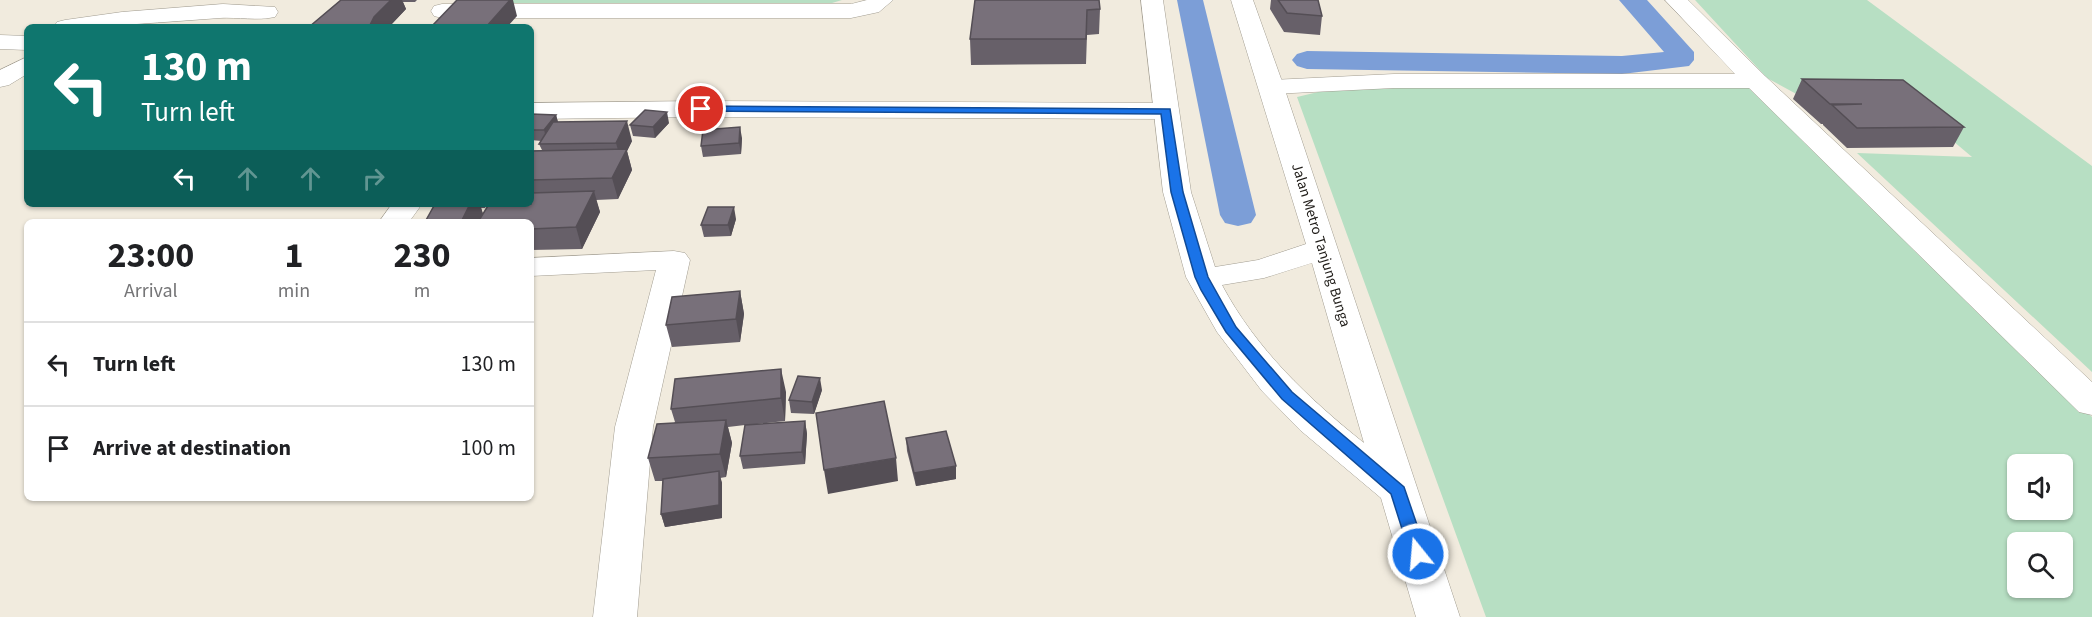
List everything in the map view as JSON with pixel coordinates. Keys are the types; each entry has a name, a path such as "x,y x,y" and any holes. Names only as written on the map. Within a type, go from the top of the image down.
{"street":[{"path":"1152,0 1177,192 1202,277 1231,329 1287,396 1399,491"},
{"name":"Jalan Metro Tanjung Bunga","path":"1242,0 1272,87 1438,617"},
{"path":"1676,0 1756,81 2092,404"},
{"path":"428,24 448,5 851,11 865,9 880,2"},
{"path":"56,24 78,4"},
{"path":"73,24 223,11 267,12"},
{"path":"0,42 24,43"},
{"path":"0,80 24,66"},
{"path":"1272,87 1394,81 1756,81"},
{"path":"534,111 690,109 1166,111"},
{"path":"1202,277 1264,270 1322,248"},
{"path":"534,267 674,260 634,427 615,617"}],"green space":[{"path":"475,0 842,0 832,3 472,3"},
{"path":"1695,0 1867,0 2092,166 2092,372 1857,153 1972,157 1908,103 1813,103 1767,78"},
{"path":"1748,83 2092,417 2092,617 1486,617 1297,97 1331,89"}],"building":[{"path":"341,0 391,0 374,17 370,24 313,24"},
{"path":"457,0 510,0 489,24 434,24"},
{"path":"975,0 1099,0 1100,9 1087,10 1086,39 970,39"},
{"path":"1278,0 1318,0 1322,16 1287,13"},
{"path":"1802,79 1903,80 1964,127 1857,128 1832,105 1862,104 1830,104"},
{"path":"645,110 667,112 653,127 630,125"},
{"path":"534,114 556,115 544,130 534,130"},
{"path":"627,121 616,143 539,144 553,122"},
{"path":"740,127 739,143 701,146 703,130"},
{"path":"627,149 612,178 534,180 534,151"},
{"path":"594,191 576,227 534,229 534,219 480,219 487,207 534,207 534,193"},
{"path":"433,207 468,207 462,219 427,219"},
{"path":"708,207 734,207 728,225 701,225"},
{"path":"740,291 736,319 666,325 672,297"},
{"path":"781,369 781,398 671,409 675,379"},
{"path":"798,376 820,378 812,402 789,400"},
{"path":"884,401 896,458 824,470 816,413"},
{"path":"726,420 720,454 648,458 657,424"},
{"path":"805,421 802,452 740,456 745,425"},
{"path":"946,431 956,466 914,473 906,438"},
{"path":"719,471 719,505 661,514 663,479"}],"waterway":[{"path":"1190,0 1238,215"},
{"path":"1307,60 1622,65 1679,60 1679,52 1632,0"}],"route":[{"path":"701,109 1166,111 1177,192 1208,290 1231,329 1287,396 1399,491 1418,554"}]}
